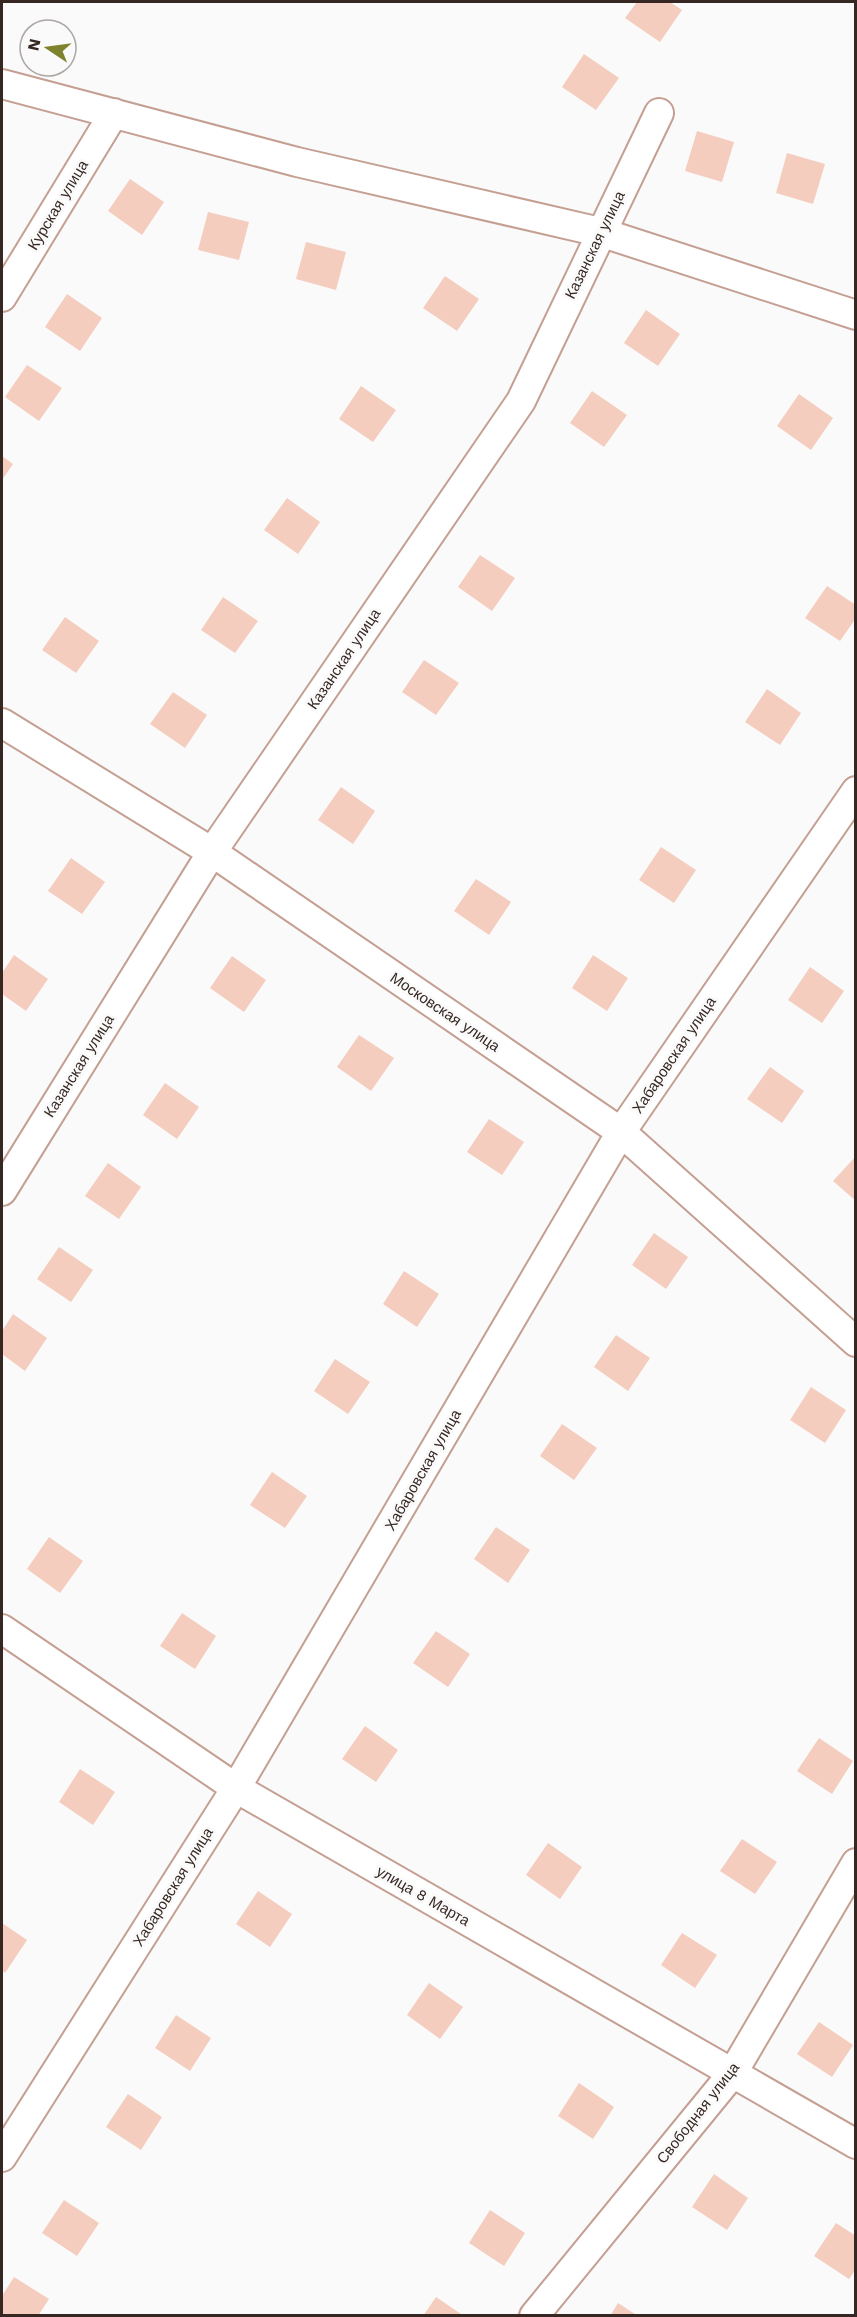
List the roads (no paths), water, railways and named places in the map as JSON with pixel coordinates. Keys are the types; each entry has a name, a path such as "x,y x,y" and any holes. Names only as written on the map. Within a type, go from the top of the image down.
{"street":[{"path":"2,84 297,162 600,232 855,315"},
{"name":"Курская улица","path":"2,297 114,113"},
{"name":"Казанская улица","path":"2,1191 212,852 521,401 659,113"},
{"name":"Московская улица","path":"2,723 212,852 621,1132 855,1342"},
{"name":"Хабаровская улица","path":"2,2157 236,1788 621,1132 855,791"},
{"name":"улица 8 Марта","path":"2,1629 236,1788 855,2144"},
{"name":"Свободная улица","path":"534,2316 732,2074 855,1863"}]}
